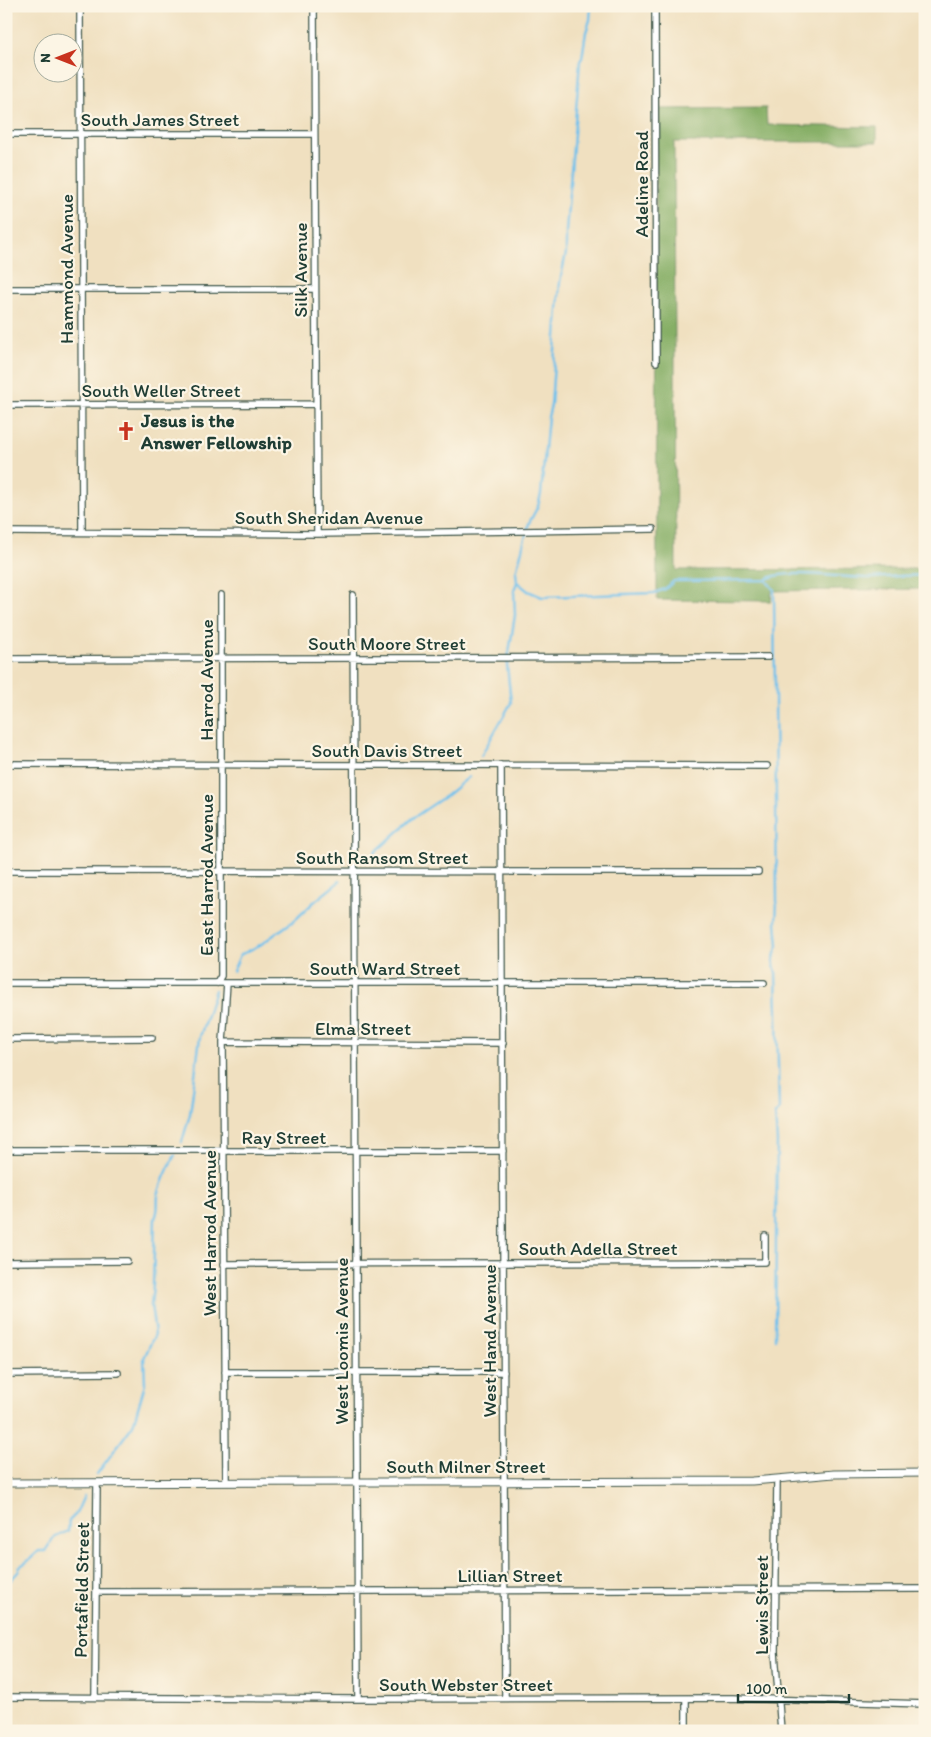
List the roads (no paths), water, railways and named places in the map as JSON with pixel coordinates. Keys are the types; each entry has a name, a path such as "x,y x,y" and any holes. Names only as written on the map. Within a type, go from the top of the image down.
{"street":[{"name":"Hammond Avenue","path":"80,6 82,532"},
{"name":"Silk Avenue","path":"314,6 317,534"},
{"name":"Adeline Road","path":"655,6 656,362"},
{"name":"South James Street","path":"6,134 314,134"},
{"path":"6,288 315,289"},
{"name":"South Weller Street","path":"6,405 316,404"},
{"name":"South Sheridan Avenue","path":"6,532 317,534 653,529"},
{"name":"Harrod Avenue","path":"221,595 221,765"},
{"name":"West Loomis Avenue","path":"353,596 358,1699"},
{"name":"South Moore Street","path":"6,659 502,658 515,656 768,657"},
{"name":"South Davis Street","path":"6,764 767,766"},
{"name":"East Harrod Avenue","path":"217,983 221,976 221,765"},
{"name":"West Hand Avenue","path":"501,766 505,1698"},
{"name":"South Ransom Street","path":"6,871 758,872"},
{"name":"South Ward Street","path":"6,983 764,983"},
{"name":"West Harrod Avenue","path":"226,1482 223,1042 227,983"},
{"path":"6,1039 152,1038"},
{"name":"Elma Street","path":"223,1042 503,1043"},
{"name":"Ray Street","path":"6,1150 503,1151"},
{"name":"South Adella Street","path":"224,1264 765,1262 765,1236"},
{"path":"6,1262 127,1261"},
{"path":"225,1372 504,1372"},
{"path":"6,1374 118,1373"},
{"name":"South Milner Street","path":"6,1483 752,1481 834,1474 925,1473"},
{"name":"Lewis Street","path":"776,1480 775,1652 781,1731"},
{"name":"Portafield Street","path":"94,1697 97,1484"},
{"name":"Lillian Street","path":"96,1592 925,1589"},
{"name":"South Webster Street","path":"6,1697 780,1699 925,1704"},
{"path":"686,1699 686,1731"}],"waterway":[{"path":"481,756 511,703 507,665 515,615 514,591 517,582 516,572 529,523 538,506 541,494 548,417 551,405 560,282 566,253 566,231 580,61 590,20 591,6"},
{"path":"517,582 528,591 542,597 654,593 665,589 674,581 766,580 773,576 798,574 866,578 910,575 925,576"},
{"path":"766,580 774,590 776,922 778,946 774,962 776,971 779,1110 775,1114 777,1141 775,1339"},
{"path":"370,857 413,818 447,795 469,777"},
{"path":"233,971 240,955 260,945 296,919 340,881"},
{"path":"182,1142 190,1114 200,1037 215,990"},
{"path":"97,1474 133,1425 145,1384 144,1358 155,1334 151,1305 155,1218 158,1195 175,1155"},
{"path":"6,1585 19,1571 19,1567 39,1551 45,1551 54,1538 68,1531 69,1521 76,1514 84,1496"}],"place":[{"name":"Jesus is the Answer Fellowship","path":"126,431"}]}
